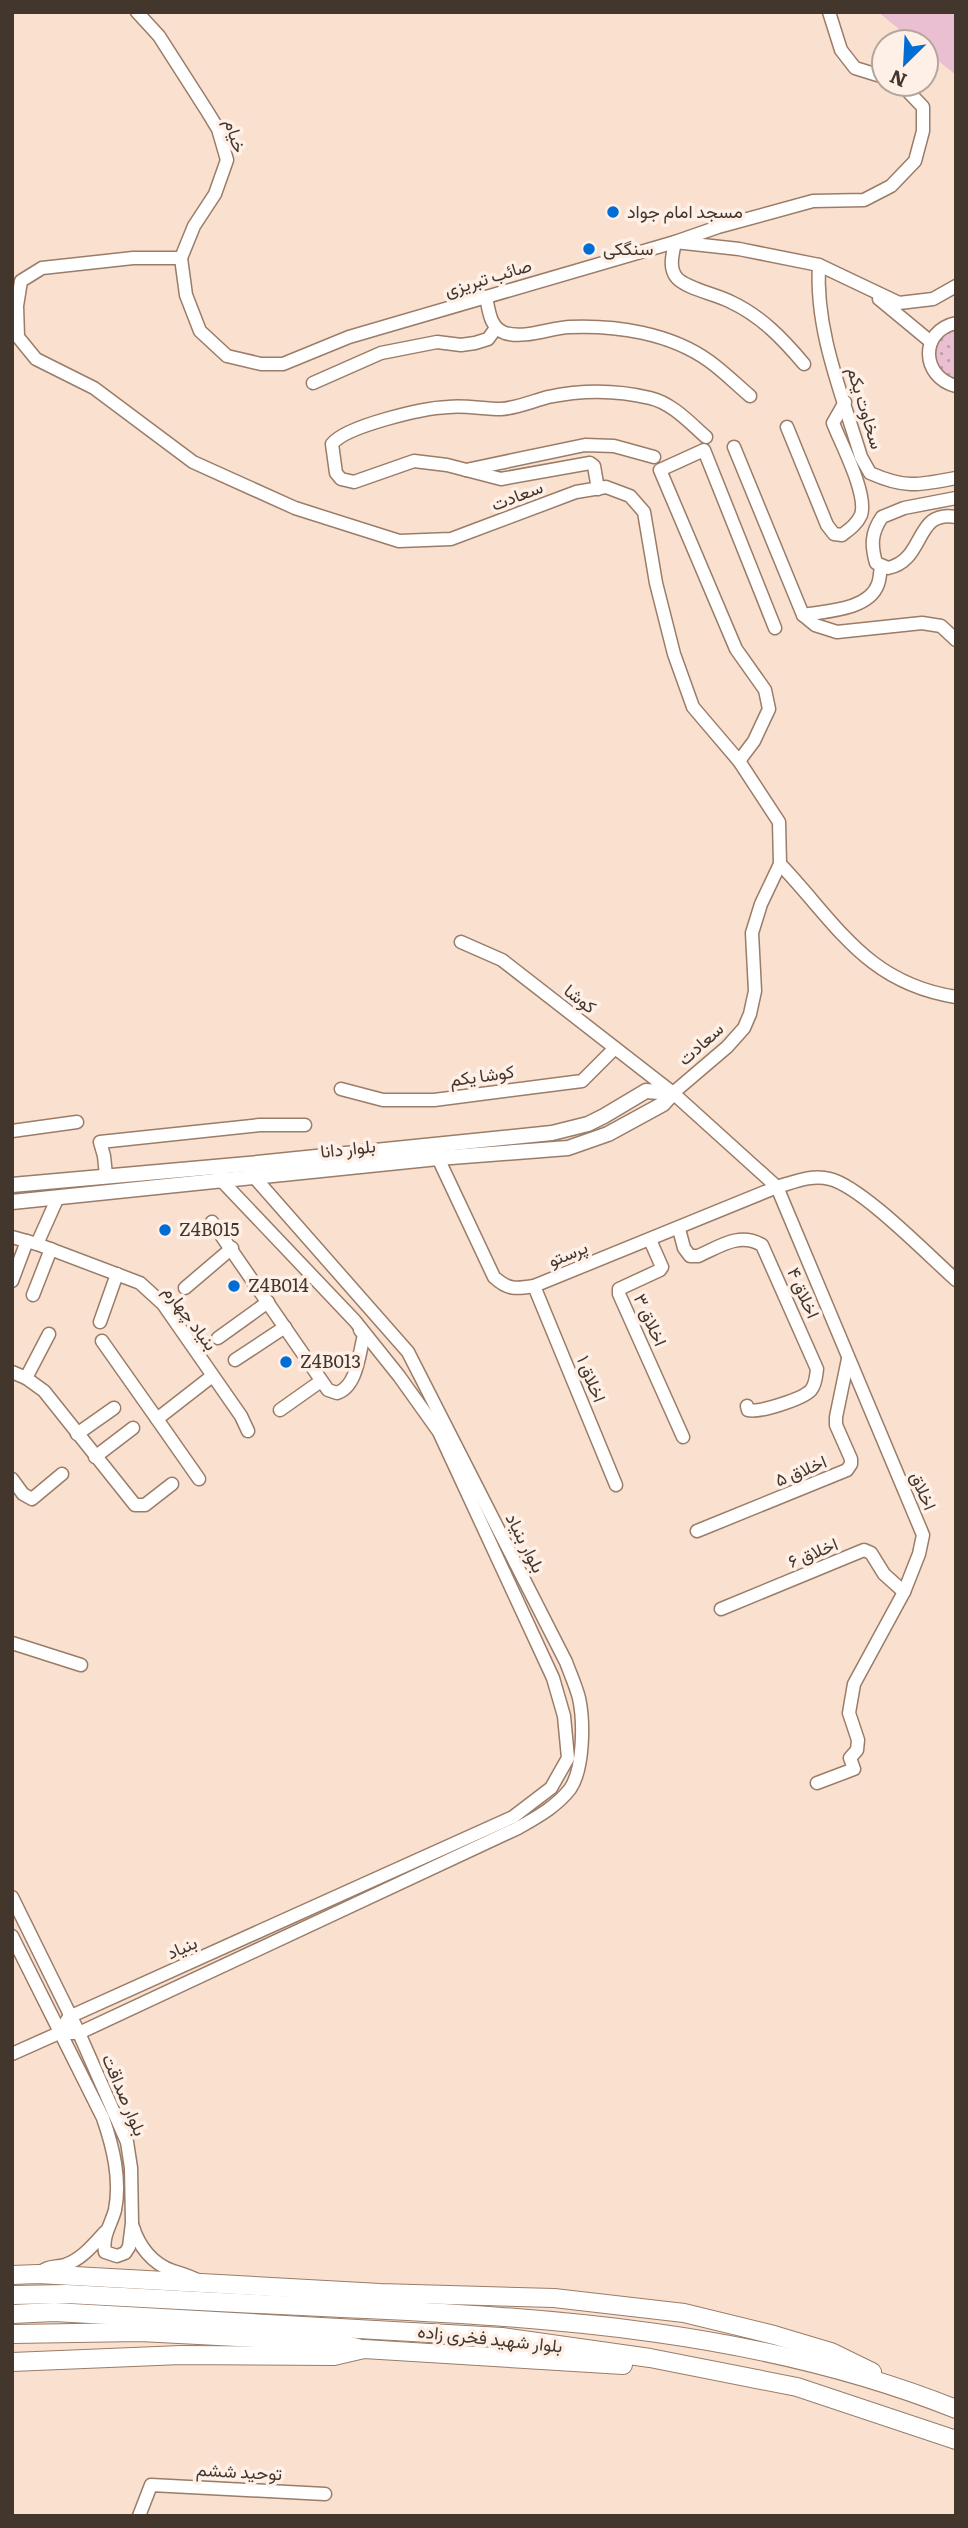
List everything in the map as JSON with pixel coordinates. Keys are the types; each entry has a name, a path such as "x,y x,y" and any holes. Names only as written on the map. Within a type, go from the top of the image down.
{"main road":[{"path":"12,2275 199,2281 380,2293 554,2298 684,2313 831,2352 916,2394"},
{"name":"بلوار شهید فخری زاده","path":"12,2295 67,2294 497,2315 691,2337 779,2354 916,2394 956,2409"},
{"name":"بلوار شهید فخری زاده","path":"12,2314 54,2312 502,2337 650,2358 797,2387 956,2440"},
{"path":"12,2334 141,2332 332,2342 364,2349 698,2368"},
{"path":"12,2362 181,2355 334,2356 364,2349"}],"street":[{"name":"خیام","path":"137,12 159,36 218,129 228,159 215,194 194,226 181,258"},
{"path":"829,12 841,50 855,68 870,73"},
{"path":"804,364 778,335 758,318 731,302 690,286 676,277 672,270 675,242 718,226 813,201 864,201 891,186 915,160 923,131 923,107 914,98"},
{"name":"صائب تبریزی","path":"181,258 186,295 200,331 228,356 261,364 283,363 349,337 675,242 739,249 819,265 868,290"},
{"name":"سعادت","path":"181,258 132,258 42,268 21,281 17,306 18,337 36,359 94,388 193,462 295,508 399,541 451,539 576,492 606,487 630,496 644,512 656,583 674,654 693,707 739,761 779,822 780,864 761,904 752,933 755,991 750,1014 744,1028 727,1047 673,1093"},
{"name":"سخاوت یکم","path":"819,265 818,307 821,323 861,457 870,473 899,485 917,485 956,478"},
{"path":"868,290 899,303 933,299 956,286"},
{"path":"868,290 931,342"},
{"path":"486,298 490,317 496,328 506,334 568,327 601,327 640,332 673,342 707,360 750,396"},
{"path":"956,324 943,328 931,342 929,353 935,374 943,381 956,386"},
{"path":"313,383 381,353 437,342 461,345 475,343 488,339 496,328"},
{"path":"598,489 594,466 590,463 501,479 447,465 414,461 354,482 341,479 336,473 331,444 336,438 352,430 419,410 449,406 504,409 571,393 621,392 653,398 678,413 706,437"},
{"path":"787,427 827,525 834,534 842,535 854,527 861,513 862,498 833,424 845,402"},
{"path":"466,470 585,445 614,446 654,457"},
{"path":"734,447 803,615 815,625 837,632 922,623 941,626 956,640"},
{"path":"739,761 754,741 769,709 765,690 736,649 660,470 704,450 775,628"},
{"path":"956,498 920,503 882,517 872,537 876,563 888,568 903,563 932,519 942,515 956,517"},
{"path":"803,615 854,605 869,597 878,585 881,567"},
{"path":"780,864 854,948 877,968 908,984 956,997"},
{"name":"کوشا","path":"461,942 502,960 673,1093"},
{"name":"کوشا یکم","path":"341,1089 383,1100 433,1100 582,1081 615,1048"},
{"name":"بلوار دانا","path":"252,1171 552,1133 588,1124 646,1091 673,1093"},
{"path":"673,1093 777,1187"},
{"name":"بلوار دانا","path":"12,1202 219,1174 568,1147 608,1134 663,1104 673,1093"},
{"path":"12,1131 76,1122"},
{"path":"106,1175 100,1142 260,1125 304,1125"},
{"name":"پرستو","path":"439,1158 494,1277 504,1286 516,1290 534,1286 679,1229 777,1187 813,1177 841,1183 857,1192 956,1280"},
{"name":"بلوار بنیاد","path":"252,1171 408,1352 566,1661 579,1698 583,1731 572,1787 549,1809 517,1828 378,1884"},
{"name":"بلوار دانا","path":"12,1185 106,1175 219,1174"},
{"name":"بلوار بنیاد","path":"219,1174 355,1321 439,1432 553,1678 564,1716 568,1759 551,1788 513,1817 378,1884"},
{"name":"اخلاق","path":"777,1187 923,1535 919,1554 904,1592 854,1684 849,1713 858,1740 857,1750 850,1758 854,1769 817,1783"},
{"path":"12,1280 58,1197"},
{"path":"212,1222 321,1381 328,1390 337,1394 345,1391 352,1380 364,1335 355,1321"},
{"name":"اخلاق ۴","path":"679,1229 684,1248 690,1256 698,1256 742,1237 751,1238 762,1245 817,1369 810,1390 797,1398 756,1412 748,1410 747,1406"},
{"name":"بنیاد چهارم","path":"12,1237 140,1283 163,1304 211,1377 241,1416 248,1431"},
{"name":"اخلاق ۳","path":"650,1240 662,1267 619,1289 683,1437"},
{"path":"185,1288 232,1248"},
{"path":"33,1295 51,1249"},
{"path":"100,1322 117,1274"},
{"name":"اخلاق ۱","path":"534,1286 616,1485"},
{"path":"218,1338 268,1302"},
{"path":"235,1360 285,1327"},
{"path":"26,1378 49,1334"},
{"path":"102,1341 199,1479"},
{"name":"اخلاق ۵","path":"697,1531 847,1470 851,1459 836,1424 836,1417 848,1358"},
{"path":"12,1372 44,1391 135,1505 145,1505 172,1483"},
{"path":"157,1419 211,1377"},
{"path":"280,1410 321,1381"},
{"path":"78,1434 114,1408"},
{"path":"95,1457 133,1428"},
{"path":"12,1479 23,1494 32,1499 62,1474"},
{"name":"اخلاق ۶","path":"721,1609 864,1550 871,1553 884,1574 904,1592"},
{"path":"12,1643 81,1665"},
{"path":"12,2054 60,2033 79,2033 378,1884"},
{"name":"بنیاد","path":"69,2017 378,1884"},
{"name":"بلوار صداقت","path":"12,1897 79,2033 127,2142 131,2168 132,2223 128,2247 125,2253 117,2256 105,2252 103,2243 114,2210 117,2187 111,2143 103,2118 13,1941"},
{"path":"60,2033 69,2017"},
{"path":"132,2223 136,2237 151,2257 173,2271 187,2274 199,2281"},
{"path":"38,2274 48,2266 65,2264 80,2256 108,2229"},
{"name":"توحید ششم","path":"139,2516 151,2485 325,2494"}],"shaded area":[{"path":"878,12 956,12 956,75 940,62 940,28 898,28"},
{"path":"956,329 956,380 940,370 934,354 940,338"}],"place":[{"name":"مسجد امام جواد","path":"613,212"},
{"name":"سنگکی","path":"589,249"},
{"name":"Z4B015","path":"165,1230"},
{"name":"Z4B014","path":"234,1286"},
{"name":"Z4B013","path":"286,1362"}]}
